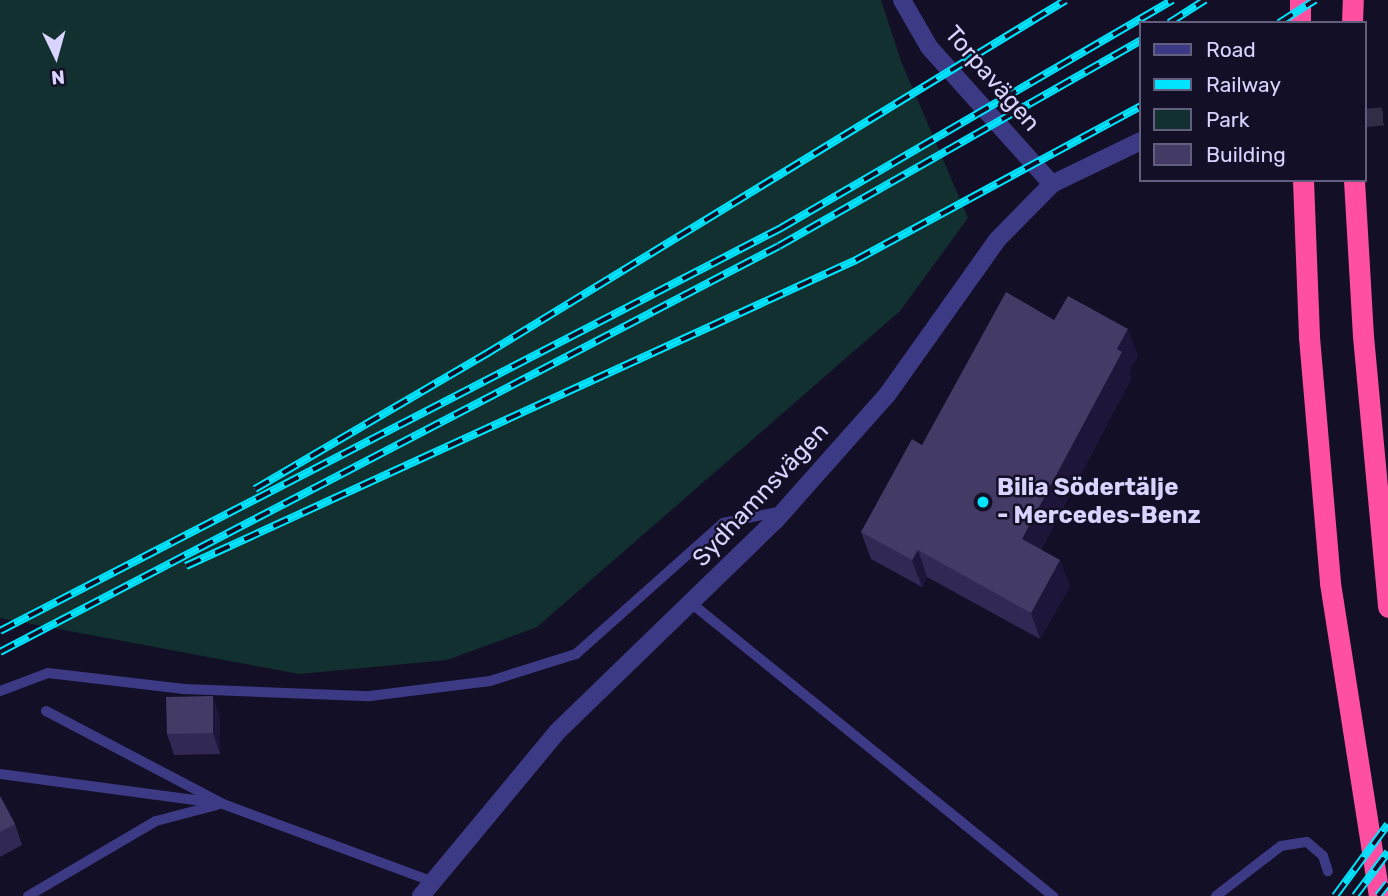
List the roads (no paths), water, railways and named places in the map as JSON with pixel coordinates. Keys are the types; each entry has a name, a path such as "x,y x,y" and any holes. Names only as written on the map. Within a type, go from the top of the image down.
{"highway":[{"path":"1300,0 1300,21"},
{"path":"1352,21 1353,0"},
{"path":"1303,182 1309,337 1330,583 1378,896"},
{"path":"1353,182 1388,607"}],"street":[{"name":"Torpavägen","path":"902,0 929,47 1052,184"},
{"name":"Sydhamnsvägen","path":"425,888 558,731 785,510 887,395 998,239 1052,184 1140,141"}],"lane":[{"path":"0,691 48,673 184,689 370,696 490,681 576,654 723,523 785,510"},
{"path":"691,603 1054,896"},
{"path":"46,711 223,804 425,888"},
{"path":"0,774 223,804"},
{"path":"28,896 156,821 223,804"},
{"path":"1216,896 1281,846 1307,842 1323,856 1328,870"}],"tunnel":[{"path":"1367,118 1388,116"}],"railway":[{"path":"255,489 486,354 1066,0"},
{"path":"0,631 781,228 1172,0"},
{"path":"1172,21 1205,0"},
{"path":"1282,21 1315,0"},
{"path":"0,652 779,246 1140,41"},
{"path":"186,566 856,260 1140,107"},
{"path":"1335,896 1388,824"},
{"path":"1355,896 1388,852"},
{"path":"1378,896 1388,883"}],"place":[{"name":"Bilia Södertälje - Mercedes-Benz","path":"983,502"}]}
